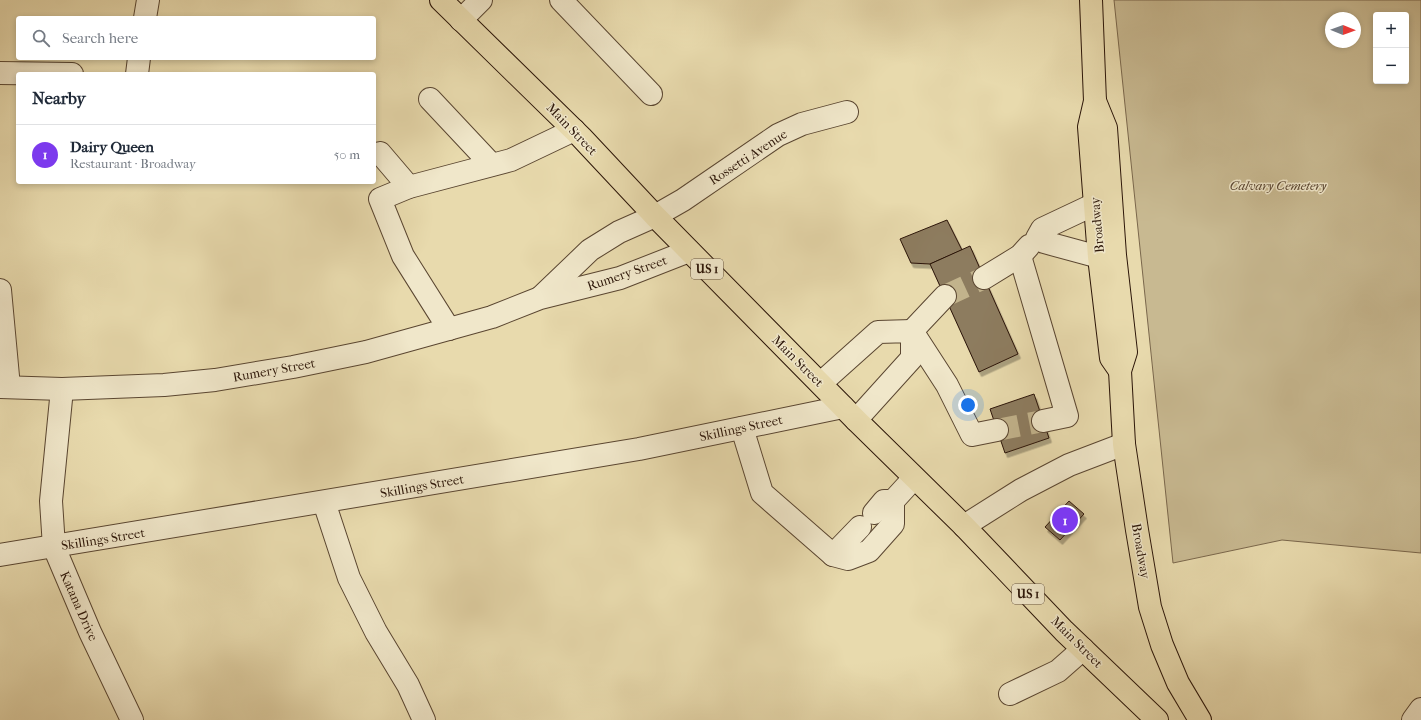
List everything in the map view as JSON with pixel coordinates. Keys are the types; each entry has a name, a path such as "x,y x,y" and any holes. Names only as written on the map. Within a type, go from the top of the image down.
{"main road":[{"name":"Main Street","path":"441,0 574,130 689,251 914,478 964,526 1083,649 1157,720"},
{"name":"Broadway","path":"1091,0 1095,101 1089,127 1099,257 1111,358 1120,370"},
{"name":"Broadway","path":"1095,101 1106,128 1115,255 1126,352 1120,370 1124,444 1150,606 1162,645 1178,683 1200,720"}],"street":[{"path":"145,16 148,0"},
{"path":"461,20 481,0"},
{"path":"561,0 651,94"},
{"path":"137,72 140,60"},
{"path":"0,72 16,72"},
{"path":"430,99 491,164"},
{"name":"Rossetti Avenue","path":"655,216 683,200 778,135 802,124 847,112"},
{"path":"449,329 403,256 380,199 409,187 491,164 511,160 574,130"},
{"path":"380,153 409,187"},
{"path":"984,278 1020,256 1037,238 1042,229 1095,204"},
{"name":"Rumery Street","path":"540,298 590,250 619,232 655,216"},
{"path":"1037,238 1044,242 1099,257"},
{"name":"Rumery Street","path":"4,387 62,389 164,385 223,378 293,367 366,352 492,317 540,298 620,278 689,251"},
{"path":"1020,256 1068,416 1043,420"},
{"path":"0,290 4,387"},
{"path":"850,413 912,358 912,331 945,296"},
{"path":"821,383 878,332 912,331"},
{"path":"912,331 947,385 972,435 997,430"},
{"name":"Katana Drive","path":"62,389 51,501 54,547 90,632 132,720"},
{"name":"Skillings Street","path":"0,555 639,449 742,428 850,413"},
{"path":"742,428 762,493 833,555 848,559 869,551 893,524 893,501 914,478"},
{"path":"964,526 1021,490 1069,465 1124,444"},
{"path":"833,555 884,501 893,501"},
{"path":"324,502 349,578 376,632 408,685 424,720"},
{"path":"1010,694 1058,671 1083,649"},
{"path":"1413,720 1421,709"}],"green space":[{"name":"Calvary Cemetery","path":"1114,0 1421,0 1421,553 1282,540 1173,563"}],"building":[{"path":"947,220 962,250 930,264 911,263 900,239"},
{"path":"970,246 1018,354 979,372 930,264"},
{"path":"1034,394 1049,438 1005,453 990,409"},
{"path":"1069,501 1084,514 1060,540 1045,527"}],"tunnel":[{"path":"945,296 984,278"},
{"path":"997,430 1043,421"}],"place":[{"name":"Dairy Queen","path":"1065,520"}]}
